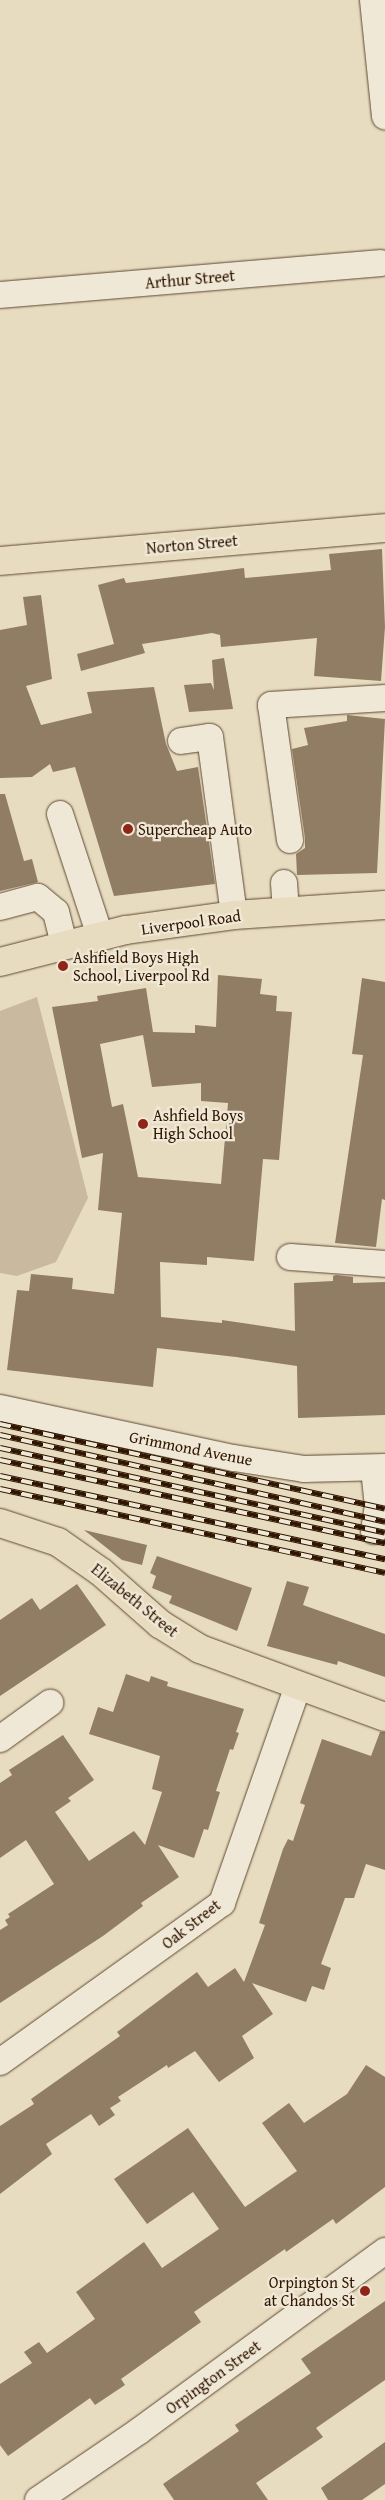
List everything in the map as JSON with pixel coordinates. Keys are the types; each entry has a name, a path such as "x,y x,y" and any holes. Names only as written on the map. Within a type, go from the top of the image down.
{"main road":[{"name":"Norton Street","path":"0,561 385,528"},
{"name":"Liverpool Road","path":"0,962 100,936 234,915 286,910 385,905"},
{"name":"Elizabeth Street","path":"0,1523 37,1532 58,1542 101,1572 160,1624 200,1649 385,1717"}],"street":[{"path":"373,0 385,116"},
{"name":"Arthur Street","path":"0,295 384,262"},
{"path":"290,840 271,705 385,698"},
{"path":"181,740 210,737 234,915"},
{"path":"60,814 100,936"},
{"path":"284,882 286,910"},
{"path":"0,907 38,897 56,912 64,944"},
{"path":"290,1257 385,1264"},
{"name":"Grimmond Avenue","path":"0,1408 234,1458 304,1469 380,1468"},
{"path":"374,1531 378,1508 380,1468"},
{"name":"Oak Street","path":"0,2062 222,1903 298,1686"},
{"path":"0,1740 50,1703"},
{"name":"Orpington Street","path":"38,2500 139,2431 385,2251"}],"shaded area":[{"path":"37,997 88,1198 56,1262 17,1276 0,1273 0,1011"}],"building":[{"path":"382,549 385,627 381,681 314,676 317,638 221,647 220,635 212,633 142,644 145,653 81,671 77,654 114,644 98,585 124,578 126,583 244,568 245,578 331,570 329,554"},
{"path":"41,595 52,679 26,686 41,725 92,713 87,692 154,687 166,744 177,771 198,767 215,884 114,896 75,767 53,772 50,764 32,777 0,778 0,630 27,625 23,597"},
{"path":"224,658 233,709 189,712 184,685 211,683 214,690 212,660"},
{"path":"347,715 385,719 377,873 297,875 296,854 305,848 305,838 292,749 308,745 304,728 347,721"},
{"path":"0,794 5,794 24,861 32,859 38,882 0,891"},
{"path":"218,975 262,979 260,994 277,996 276,1011 292,1012 279,1160 263,1159 254,1261 207,1257 207,1265 160,1262 161,1317 222,1323 222,1320 295,1331 294,1283 333,1281 333,1276 336,1275 353,1277 353,1283 385,1282 385,1415 298,1418 297,1366 236,1357 157,1348 153,1387 7,1370 17,1290 29,1291 31,1274 73,1278 72,1289 114,1294 122,1213 98,1210 103,1153 82,1158 52,1007 98,1001 97,996 146,988 153,1032 195,1033 195,1025 216,1027","holes":["143,1035 152,1087 201,1083 201,1101 228,1103 221,1184 138,1177 123,1104 112,1107 100,1044"]},
{"path":"362,978 385,982 385,1200 382,1199 376,1247 335,1243 363,1055 352,1054"},
{"path":"84,1530 147,1545 142,1565 122,1560"},
{"path":"157,1556 252,1588 237,1631 169,1603 172,1596 152,1588 156,1576 150,1573"},
{"path":"287,1581 309,1587 303,1605 385,1634 385,1677 338,1661 337,1665 267,1646"},
{"path":"77,1584 106,1625 0,1696 0,1620 32,1598 40,1610"},
{"path":"126,1674 149,1682 151,1676 168,1682 167,1686 244,1709 236,1732 239,1733 233,1750 230,1749 216,1791 220,1792 208,1830 204,1829 194,1858 158,1845 179,1877 141,1903 143,1906 103,1936 0,2003 0,1930 8,1925 5,1920 10,1917 8,1914 54,1884 26,1840 0,1858 0,1783 12,1775 9,1770 63,1735 94,1780 68,1798 71,1801 55,1812 89,1861 134,1831 145,1845 162,1792 152,1789 160,1756 89,1734 98,1707 113,1712"},
{"path":"380,1732 385,1732 385,1870 366,1864 354,1898 345,1898 321,1964 331,1968 324,1990 312,1986 306,2002 252,1983 273,2014 242,2036 254,2058 219,2082 195,2051 168,2068 167,2065 118,2097 121,2101 110,2108 115,2115 99,2126 91,2114 46,2144 52,2154 0,2194 0,2126 34,2104 31,2099 120,2036 117,2032 197,1972 208,1987 235,1968 244,1982 265,1925 259,1923 283,1849 288,1839 293,1841 305,1805 300,1803 322,1739 371,1756"},
{"path":"366,2065 385,2077 385,2187 336,2224 333,2219 286,2252 285,2249 194,2312 201,2322 121,2379 125,2385 95,2405 90,2398 8,2456 0,2445 0,2384 32,2363 24,2352 39,2342 47,2353 95,2319 76,2292 144,2242 162,2268 219,2229 193,2192 147,2224 114,2179 188,2128 245,2207 297,2171 262,2123 289,2103 304,2123 347,2094"},
{"path":"385,2301 385,2380 316,2428 323,2437 256,2483 268,2500 174,2500 163,2484 239,2431 235,2425 311,2373 301,2359"},
{"path":"385,2442 385,2484 362,2500 328,2500 321,2488"}],"railway":[{"path":"0,1424 385,1509"},
{"path":"0,1435 385,1522"},
{"path":"0,1448 385,1533"},
{"path":"0,1460 385,1543"},
{"path":"0,1476 385,1559"},
{"path":"0,1489 385,1573"}],"place":[{"name":"Supercheap Auto","path":"128,829"},
{"name":"Ashfield Boys High School, Liverpool Rd","path":"63,966"},
{"name":"Ashfield Boys High School","path":"143,1124"},
{"name":"Orpington St at Chandos St","path":"365,2291"}]}
